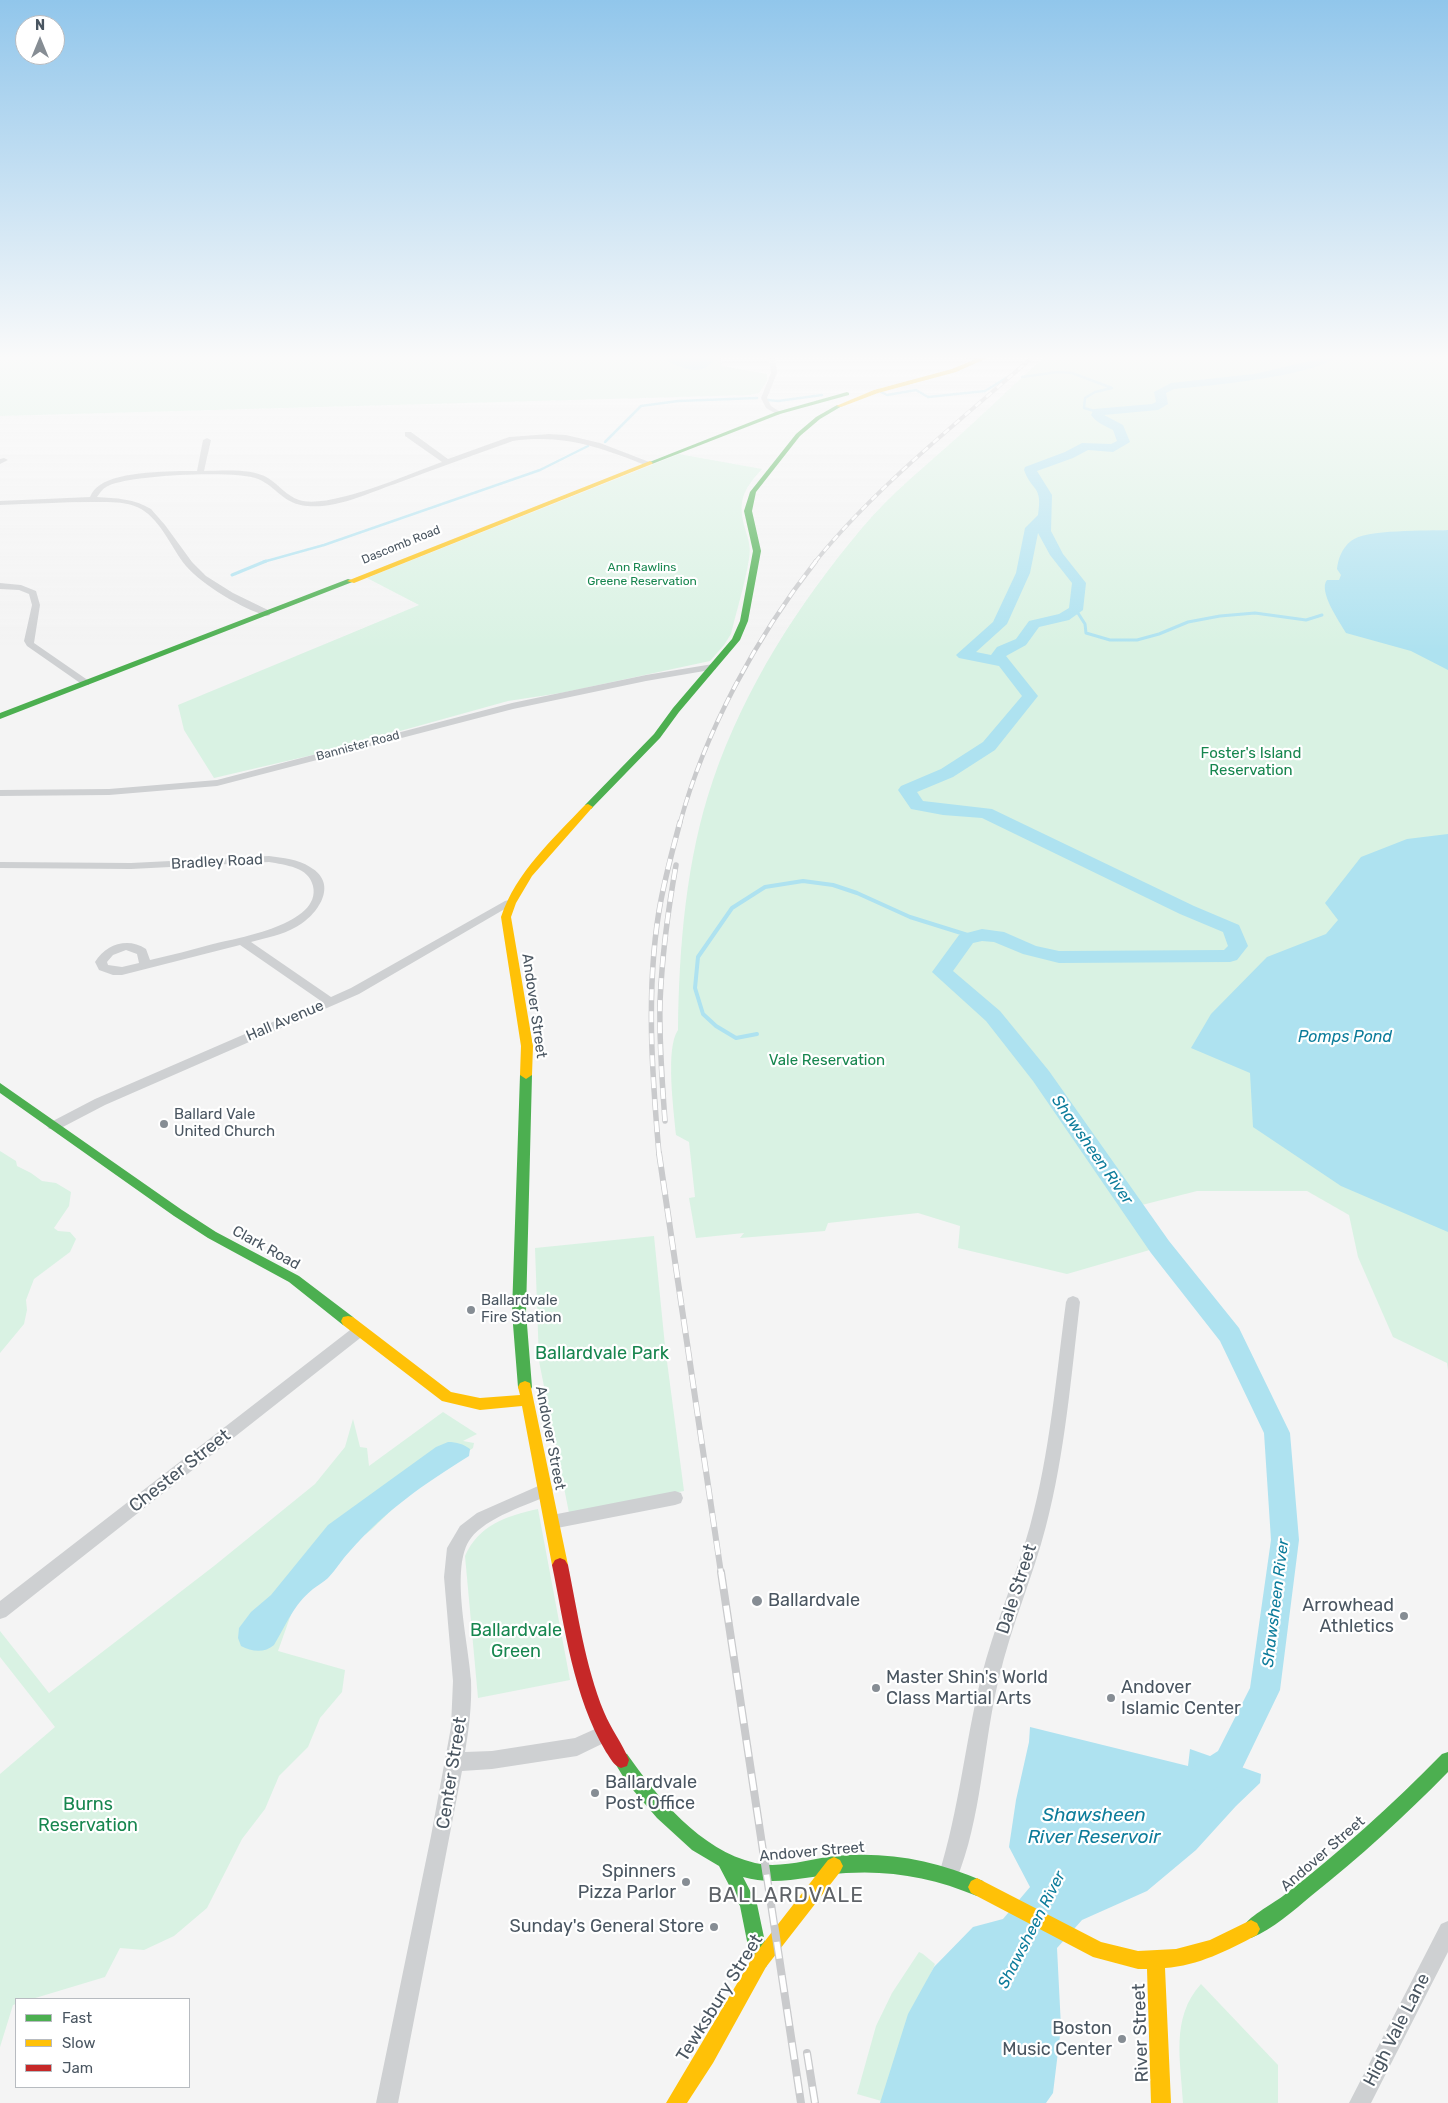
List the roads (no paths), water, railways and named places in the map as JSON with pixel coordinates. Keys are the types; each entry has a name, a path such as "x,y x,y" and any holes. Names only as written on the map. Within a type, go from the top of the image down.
{"main road":[{"name":"Dascomb Road","path":"0,716 674,453"},
{"path":"509,903 530,873 562,835 657,736 676,710 736,640 744,621 757,551 748,510 749,502 753,492 784,453"},
{"name":"Andover Street","path":"509,903 506,917 527,1046 519,1312 526,1400 583,1673 592,1704 604,1734 633,1776 658,1806 682,1829 726,1863 758,1872 862,1862 901,1863 921,1866 949,1874 997,1896 1074,1940 1119,1958 1156,1961 1181,1958 1222,1943 1247,1931 1284,1908 1322,1880 1448,1760"},
{"name":"Clark Road","path":"0,1087 195,1224 294,1279 447,1397 480,1404 526,1400"},
{"path":"726,1863 748,1904 760,1961"},
{"name":"Tewksbury Street","path":"676,2103 706,2056 760,1961 834,1866"},
{"name":"River Street","path":"1156,1961 1161,2103"}],"street":[{"path":"200,474 205,453"},
{"path":"435,453 447,462"},
{"path":"92,500 102,486 126,478 151,475 239,474 258,476 266,480 290,501 312,504 335,501 472,453"},
{"path":"622,453 648,463"},
{"path":"0,503 115,500 143,507 153,516 195,571 216,587 267,613"},
{"path":"0,586 27,589 35,595 36,605 30,644 86,683"},
{"name":"Bannister Road","path":"0,793 121,792 189,788 217,783 512,706 646,678 713,667"},
{"name":"Bradley Road","path":"0,865 131,866 269,859 294,863 312,872 318,881 320,891 318,902 298,922 282,930 146,965"},
{"name":"Hall Avenue","path":"54,1126 100,1102 331,1002 391,972 509,903"},
{"path":"242,941 331,1002"},
{"name":"Dale Street","path":"949,1874 959,1844 990,1677 1037,1527 1047,1488 1073,1302"},
{"name":"Chester Street","path":"0,1611 359,1331"},
{"name":"Center Street","path":"386,2103 455,1762 462,1699 452,1577 455,1548 466,1531 483,1518 545,1490"},
{"path":"552,1522 675,1498"},
{"path":"455,1762 492,1760 577,1747 604,1734"},
{"name":"High Vale Lane","path":"1360,2103 1448,1930"}],"water":[{"path":"1448,530 1448,670 1411,651 1346,633 1330,606 1325,585 1327,580 1339,580 1341,575 1337,569 1338,561 1348,544 1358,537 1369,534"},
{"name":"Pomps Pond","path":"1448,834 1448,1232 1341,1186 1253,1127 1250,1073 1191,1048 1211,1014 1267,957 1326,934 1338,920 1325,903 1361,857 1407,839"},
{"path":"448,1442 457,1443 470,1449 469,1456 436,1477 377,1523 347,1554 334,1572 306,1595 291,1615 274,1645 258,1651 241,1646 238,1638 239,1628 251,1612 271,1595 328,1525 436,1447"},
{"name":"Shawsheen River Reservoir","path":"1030,1727 1188,1766 1190,1749 1261,1774 1260,1783 1196,1850 1147,1891 1082,1920 1057,1948 1061,2027 1053,2093 1046,2103 880,2103 908,2014 934,1967 973,1927 1003,1919 1030,1887 1009,1847 1016,1800 1029,1742"}],"waterway":[{"path":"265,562 324,545 540,470 574,453"},
{"name":"Shawsheen River","path":"1045,516 1046,495 1030,470 1073,453"},
{"name":"Shawsheen River","path":"1004,662 964,655 999,624 1023,573 1032,528 1045,516"},
{"name":"Shawsheen River","path":"1004,662 997,657 1002,650 1021,642 1034,624 1064,617 1076,610 1079,583 1057,555 1044,531 1045,516"},
{"path":"232,575 265,562"},
{"path":"1076,610 1085,624 1086,633 1110,640 1137,640 1159,634 1188,622 1220,616 1255,613 1306,620 1322,615"},
{"name":"Shawsheen River","path":"1004,662 1030,696 989,746 947,773 907,790 917,805 943,810 986,813 1187,910 1232,929 1238,946 1230,956 1059,957 1030,950 997,936 982,935 966,939 942,972 993,1016 1041,1076 1160,1247 1230,1335 1277,1433 1285,1540 1265,1690 1229,1762 1204,1778"},
{"path":"757,1034 736,1038 716,1026 703,1014 695,988 698,957 732,908 765,887 803,881 833,885 857,893 910,917 974,937"}],"railway":[{"path":"815,562 865,506 921,453"},
{"path":"680,823 691,788 718,719 735,686 773,621 816,561"},
{"path":"659,1154 652,1063 651,1002 655,941 661,900 680,822"},
{"path":"665,1121 660,1047 660,1002 666,933 676,865"},
{"path":"659,1153 721,1573"},
{"path":"721,1572 801,2103"},
{"path":"807,2053 815,2103"}],"place":[{"name":"Ballard Vale United Church","path":"164,1124"},
{"name":"Ballardvale Fire Station","path":"471,1310"},
{"name":"Ballardvale","path":"757,1601"},
{"name":"Arrowhead Athletics","path":"1404,1616"},
{"name":"Master Shin's World Class Martial Arts","path":"876,1688"},
{"name":"Andover Islamic Center","path":"1111,1698"},
{"name":"Ballardvale Post Office","path":"595,1793"},
{"name":"Spinners Pizza Parlor","path":"686,1882"},
{"name":"Sunday's General Store","path":"714,1927"},
{"name":"Boston Music Center","path":"1122,2039"}],"district":[{"name":"BALLARDVALE","path":"786,1896"}],"park label":[{"name":"Ann Rawlins Greene Reservation","path":"642,575"},
{"name":"Foster's Island Reservation","path":"1251,762"},
{"name":"Vale Reservation","path":"827,1061"},
{"name":"Ballardvale Park","path":"602,1354"},
{"name":"Ballardvale Green","path":"516,1641"},
{"name":"Burns Reservation","path":"88,1815"}]}
